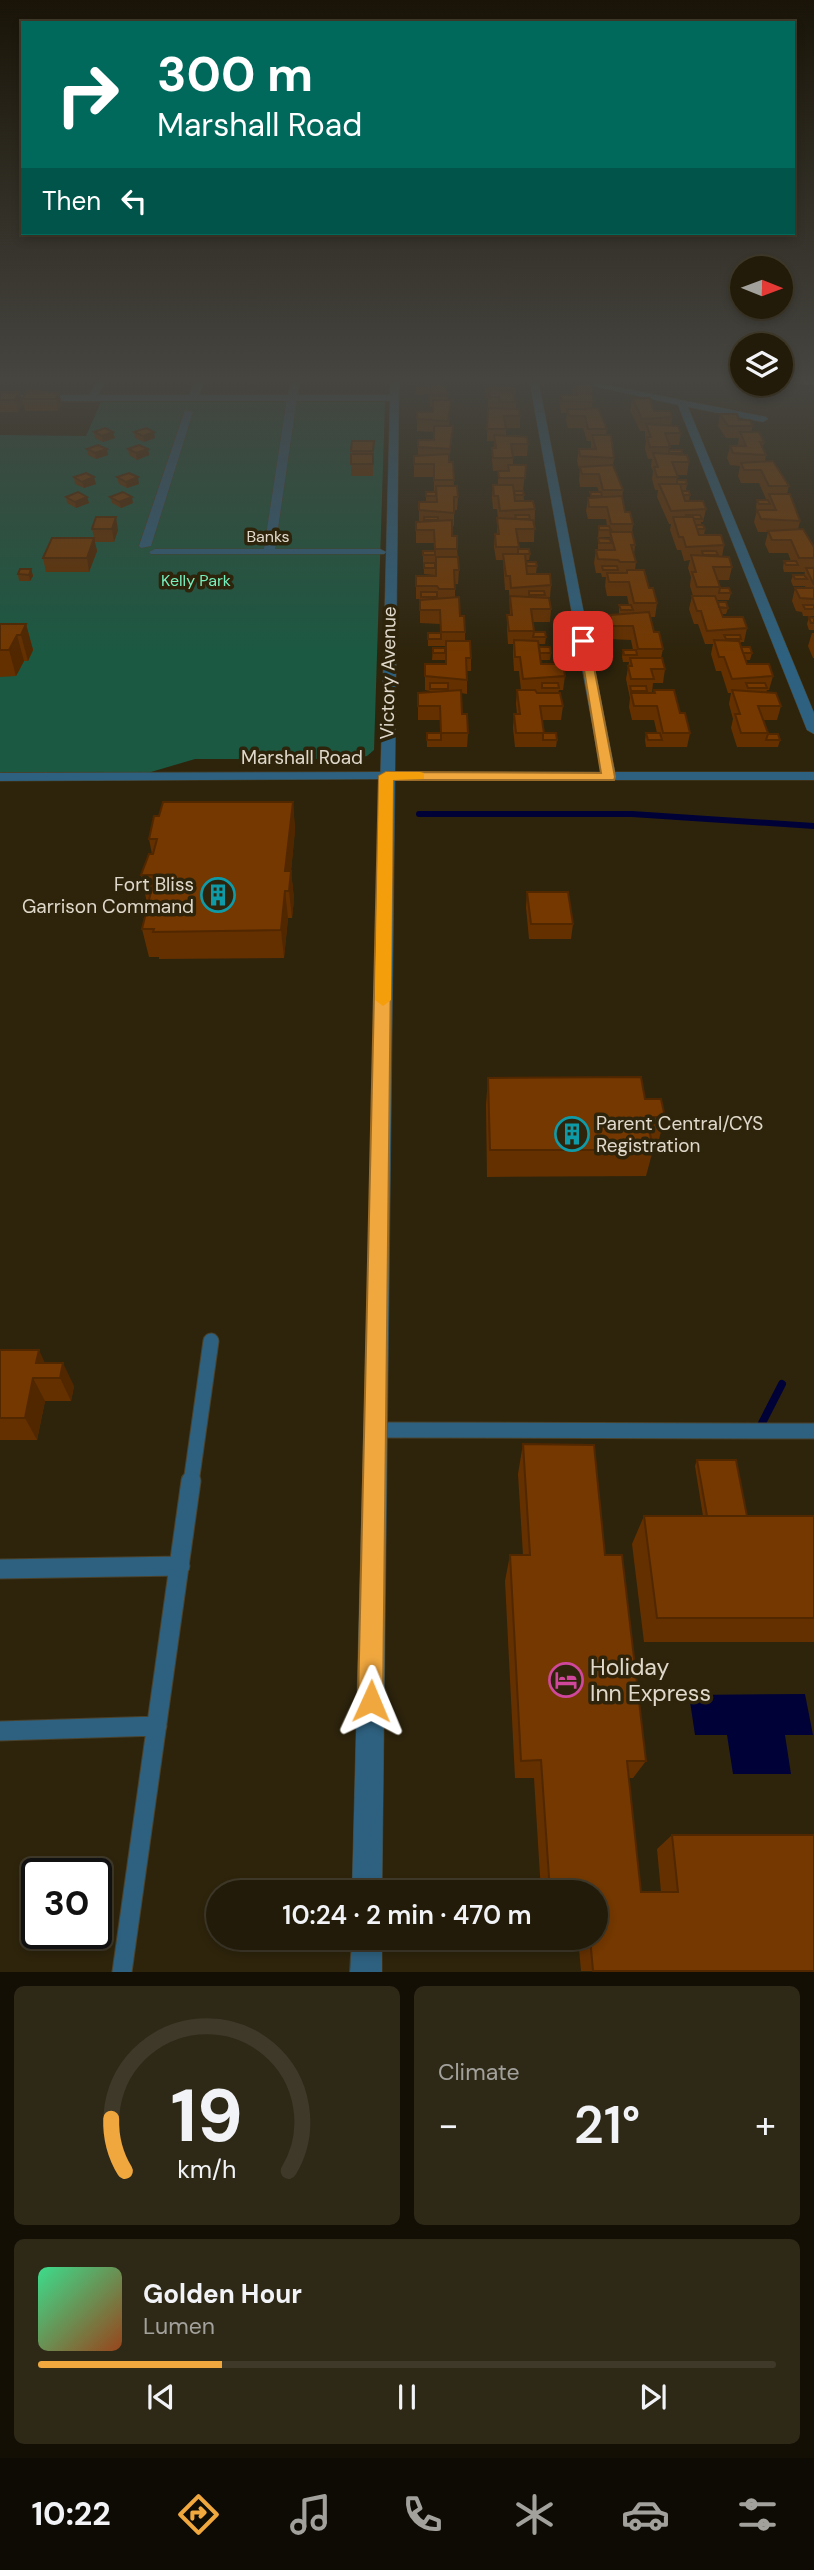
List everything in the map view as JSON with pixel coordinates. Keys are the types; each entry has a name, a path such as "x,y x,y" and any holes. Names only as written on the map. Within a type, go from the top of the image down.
{"street":[{"name":"Banks","path":"172,471 150,549 380,552"},
{"path":"270,552 282,471"},
{"name":"Victory Avenue","path":"368,1880 392,471"},
{"path":"551,471 609,777"},
{"path":"709,471 814,730"},
{"name":"Marshall Road","path":"0,777 814,776"},
{"path":"366,1972 367,1950"}],"lane":[{"path":"122,1972 211,1341"},
{"path":"376,1430 814,1431"},
{"path":"0,1569 180,1566"},
{"path":"0,1731 157,1726"}],"green space":[{"name":"Kelly Park","path":"0,471 383,471 374,750 367,756 351,759 195,759 134,777 0,777"}],"shaded area":[{"path":"805,1694 813,1735 785,1735 791,1774 733,1774 727,1735 695,1735 689,1695"}],"building":[{"path":"434,471 454,471 454,480 434,480"},
{"path":"498,471 526,471 525,478 499,478"},
{"path":"581,471 615,471 623,490 603,490 599,474 582,474"},
{"path":"655,471 676,471 678,477 657,477"},
{"path":"762,471 779,471 789,486 769,486"},
{"path":"86,473 94,477 82,482 74,477"},
{"path":"129,473 138,477 126,482 117,477"},
{"path":"677,480 686,480 687,484 677,484"},
{"path":"659,484 680,484 685,501 703,501 706,509 671,511"},
{"path":"493,485 513,485 515,501 533,501 535,509 500,511"},
{"path":"436,486 457,486 458,497 454,497 454,513 419,510 419,502 437,502"},
{"path":"514,491 523,491 524,495 515,495"},
{"path":"78,492 87,497 75,502 66,497"},
{"path":"123,492 132,497 119,502 110,497"},
{"path":"426,492 436,492 436,496 426,496"},
{"path":"590,492 601,492 602,496 591,496"},
{"path":"769,494 790,494 800,521 761,519 757,510 776,510"},
{"path":"622,496 625,512 630,512 633,524 611,524 607,507 589,507 588,498"},
{"path":"757,500 768,500 770,504 759,504"},
{"path":"515,515 529,515 530,519 516,519"},
{"path":"686,515 700,515 702,519 694,519"},
{"path":"96,517 116,517 112,529 92,529"},
{"path":"424,517 438,517 438,520 424,520"},
{"path":"673,517 693,517 699,535 721,535 724,545 686,547 683,537 679,537"},
{"path":"497,518 533,520 535,529 516,529 519,547 496,547 495,534 499,534"},
{"path":"452,520 452,536 457,536 457,549 435,549 434,530 416,530 416,522"},
{"path":"599,526 609,526 611,530 599,530"},
{"path":"803,529 814,547 814,558 799,558 791,540 772,540 768,531"},
{"path":"610,532 632,532 635,545 631,545 636,562 598,559 596,550 615,550"},
{"path":"52,538 94,538 87,558 43,558"},
{"path":"598,538 610,539 611,543 599,543"},
{"path":"518,549 529,549 530,554 518,554"},
{"path":"423,551 435,551 435,555 423,555"},
{"path":"702,551 716,551 718,555 703,555"},
{"path":"503,554 525,554 527,574 550,574 551,585 511,588 510,576 506,576"},
{"path":"691,555 729,557 732,567 713,567 720,587 697,587 692,572 696,572"},
{"path":"436,557 458,557 459,570 454,570 455,589 416,586 416,576 436,576"},
{"path":"784,561 796,561 798,565 786,565"},
{"path":"526,562 536,562 537,566 527,566"},
{"path":"424,563 435,563 435,568 424,568"},
{"path":"602,566 617,566 618,570 603,570"},
{"path":"806,568 814,568 814,585"},
{"path":"20,569 31,569 29,575 18,574"},
{"path":"627,570 644,570 657,603 634,603 629,582 609,582 607,573 627,573"},
{"path":"793,575 804,575 807,579 795,579"},
{"path":"720,588 729,588 731,593 719,593"},
{"path":"795,588 814,588 814,599 800,598"},
{"path":"529,591 544,591 545,595 529,595"},
{"path":"421,592 437,592 437,597 421,597"},
{"path":"510,596 549,598 551,609 531,609 534,631 509,631 507,615 512,615"},
{"path":"692,596 715,596 723,617 743,617 747,628 707,631 701,611 697,611"},
{"path":"459,597 460,616 464,616 465,632 441,632 440,610 420,610 420,600"},
{"path":"718,602 726,602 728,608 719,607"},
{"path":"619,605 631,605 633,610 621,610"},
{"path":"803,605 814,605 814,609 805,609"},
{"path":"649,612 654,632 659,632 663,649 638,649 633,626 612,626 610,615"},
{"path":"0,624 26,624 9,650 0,650"},
{"path":"534,632 545,632 546,637 533,637"},
{"path":"428,633 441,633 441,639 428,639"},
{"path":"724,635 740,635 741,639 726,639"},
{"path":"514,640 538,641 541,664 563,664 565,676 523,679 520,657 515,657"},
{"path":"714,640 739,641 747,664 769,664 773,676 732,679 724,657 719,657"},
{"path":"446,641 470,641 471,658 466,658 467,680 425,676 425,664 446,664"},
{"path":"539,647 550,647 551,653 540,653"},
{"path":"741,647 750,647 752,653 743,653"},
{"path":"433,648 445,648 445,653 433,653"},
{"path":"623,650 636,650 637,655 624,655"},
{"path":"630,658 662,658 665,669 651,669 654,679 631,679 628,666 632,666"},
{"path":"430,683 448,683 448,689 430,689"},
{"path":"542,683 558,683 559,688 542,688"},
{"path":"746,683 765,683 767,688 748,688"},
{"path":"630,686 646,686 647,691 631,691"},
{"path":"461,690 462,714 467,714 468,733 441,733 440,706 418,706 418,693"},
{"path":"517,690 560,693 563,706 540,706 544,733 516,733 514,714 520,714"},
{"path":"654,690 674,690 680,713 685,713 690,733 663,733 657,706 634,706 631,693 655,693"},
{"path":"732,690 776,693 781,706 758,706 768,733 741,733 735,714 740,714"},
{"path":"427,733 441,733 441,740 427,740"},
{"path":"543,733 556,733 557,740 543,740"},
{"path":"646,733 660,733 662,740 648,740"},
{"path":"768,734 778,734 780,740 766,740"},
{"name":"Fort Bliss Garrison Command","path":"163,802 293,802 285,871 291,871 289,891 285,891 281,930 153,932 154,929 142,929 155,875 141,875 149,854 153,854 157,839 149,839 154,816 159,816"},
{"path":"527,892 568,892 573,924 531,924"},
{"path":"641,1077 645,1099 661,1099 665,1117 647,1117 653,1150 490,1150 488,1078"},
{"path":"0,1350 39,1350 36,1363 63,1363 60,1378 33,1378 25,1418 0,1418"},
{"name":"Holiday Inn Express","path":"523,1444 594,1445 605,1555 622,1555 646,1761 627,1761 641,1892 678,1892 672,1835 814,1835 814,1971 593,1971 591,1950 608,1950 608,1880 549,1880 541,1760 521,1761 510,1555 530,1555"},
{"path":"697,1460 736,1460 747,1516 707,1516"},
{"name":"Holiday Inn Express","path":"644,1516 814,1516 814,1618 657,1618"}],"waterway":[{"path":"419,814 632,814 814,826"},
{"path":"759,1429 782,1384"}],"slow traffic":[{"path":"383,1000 386,776 420,776"}],"place":[{"name":"Fort Bliss Garrison Command","path":"218,895"},
{"name":"Parent Central/CYS Registration","path":"572,1134"},
{"name":"Holiday Inn Express","path":"566,1680"}],"route":[{"path":"371,1701 386,776 609,777 583,641"}]}
